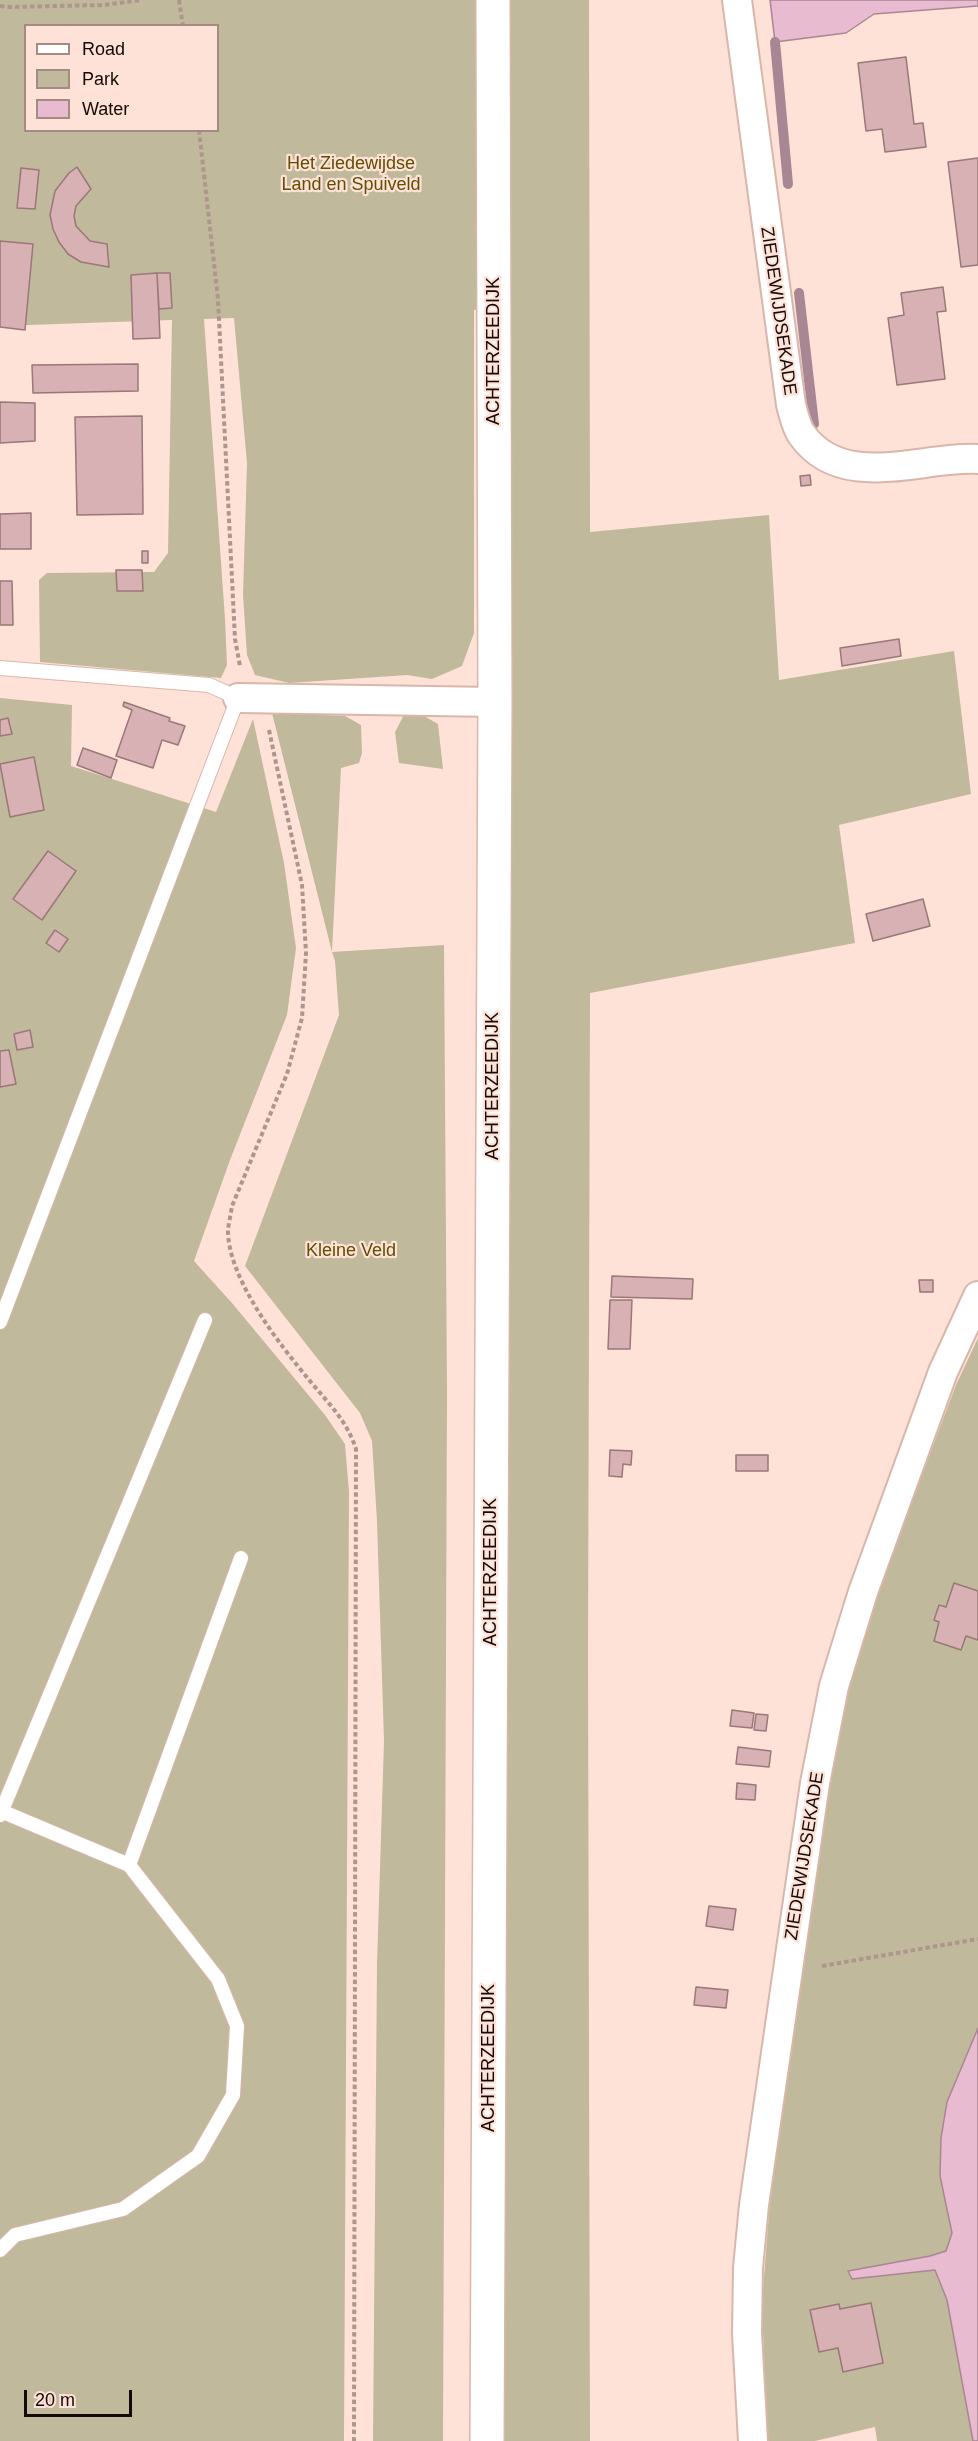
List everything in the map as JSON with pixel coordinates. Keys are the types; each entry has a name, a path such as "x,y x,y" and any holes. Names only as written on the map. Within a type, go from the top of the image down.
{"main road":[{"name":"ACHTERZEEDIJK","path":"487,2441 495,702 493,0"}],"street":[{"name":"ZIEDEWIJDSEKADE","path":"737,0 791,405 801,434 816,452 840,462 869,469 978,459"},
{"path":"247,698 495,702"},
{"name":"ZIEDEWIJDSEKADE","path":"753,2441 747,2333 748,2268 754,2205 815,1782 834,1686 862,1592 943,1372 978,1296"}],"lane":[{"path":"0,668 209,685 247,698 0,1322"},
{"path":"0,2250 15,2235 123,2209 198,2156 233,2095 237,2026 218,1979 129,1864 1,1813 205,1320"},
{"path":"129,1864 240,1558"}],"path":[{"path":"0,6 104,5 141,0"},
{"path":"179,0 183,24"},
{"path":"199,132 218,299 235,639 247,698 269,727 302,885 306,953 302,1018 287,1074 232,1206 228,1228 230,1244 240,1275 259,1313 283,1349 350,1429 356,1449 354,2441"},
{"path":"787,1972 978,1939"}],"green space":[{"name":"Het Ziedewijdse Land en Spuiveld","path":"0,0 488,0 493,309 474,310 474,633 462,666 432,679 407,675 289,683 255,675 247,655 243,595 247,463 234,318 204,319 225,619 227,665 221,678 40,662 39,580 47,573 154,572 168,553 172,320 0,326"},
{"path":"510,0 589,0 590,532 769,515 779,680 954,651 971,794 839,825 855,943 590,993 588,1656 590,2441 501,2441 508,1676"},
{"path":"0,698 72,705 71,766 216,812 253,719 284,863 296,948 287,1015 230,1160 194,1261 325,1415 345,1444 349,1492 344,2441 0,2441"},
{"path":"272,713 345,716 361,725 362,753 359,763 341,768 332,952"},
{"path":"405,713 424,716 438,724 443,769 399,763 395,732"},
{"name":"Kleine Veld","path":"444,945 447,1392 443,2441 373,2441 377,1964 384,1741 372,1441 360,1413 245,1266 339,1015 335,961 332,952"},
{"path":"978,1338 978,2441 877,2441 875,2427 815,2441 767,2441 762,2303 771,2188 807,1923 842,1719 853,1658 956,1385","holes":["970,2046 950,2317 947,2300 935,2270 849,2271 946,2251 952,2233 940,2176 941,2138 947,2102"]}],"water":[{"path":"770,0 978,0 978,6 874,14 846,33 775,42"},
{"path":"978,2028 978,2441 973,2441 947,2300 935,2270 852,2279 848,2271 946,2251 952,2233 940,2176 941,2138 947,2102"}],"building":[{"path":"906,57 914,124 923,123 926,147 885,152 882,129 866,131 858,63"},
{"path":"978,158 978,265 961,267 948,162"},
{"path":"77,167 91,189 76,206 74,216 76,226 90,241 107,244 109,267 81,262 68,254 53,229 50,215 55,191 69,173"},
{"path":"21,168 39,170 35,209 17,208"},
{"path":"0,241 33,244 25,330 0,327"},
{"path":"157,273 160,338 133,339 131,275"},
{"path":"157,273 170,273 172,308 159,309"},
{"path":"943,287 946,311 937,312 945,379 897,385 888,318 904,315 901,293"},
{"path":"138,364 138,391 33,393 32,365"},
{"path":"0,402 35,403 35,441 0,443"},
{"path":"142,416 143,514 77,515 75,417"},
{"path":"810,475 811,485 801,486 800,476"},
{"path":"31,513 31,549 0,549 0,514"},
{"path":"142,551 148,551 148,563 142,563"},
{"path":"116,570 142,570 143,591 117,591"},
{"path":"0,581 12,581 13,625 0,625"},
{"path":"899,639 901,656 842,666 840,648"},
{"path":"124,702 170,718 169,721 185,726 178,745 162,740 153,768 116,756 132,710 123,706"},
{"path":"8,718 12,734 0,736 0,720"},
{"path":"83,748 117,760 111,778 77,765"},
{"path":"34,757 44,810 10,817 0,764"},
{"path":"48,851 76,871 42,920 13,899"},
{"path":"923,899 930,926 873,941 866,914"},
{"path":"55,930 68,939 59,952 46,943"},
{"path":"30,1030 33,1047 17,1050 14,1034"},
{"path":"9,1050 16,1084 0,1087 0,1051"},
{"path":"612,1276 693,1279 692,1299 611,1297"},
{"path":"919,1280 933,1280 933,1292 920,1292"},
{"path":"610,1300 632,1300 630,1349 608,1349"},
{"path":"610,1450 632,1451 631,1465 623,1464 622,1477 609,1476"},
{"path":"736,1455 768,1455 768,1471 736,1471"},
{"path":"954,1583 978,1591 978,1640 966,1636 961,1650 934,1641 939,1622 934,1620 939,1605 946,1607"},
{"path":"732,1710 754,1713 752,1728 730,1726"},
{"path":"756,1714 768,1715 766,1731 754,1730"},
{"path":"738,1747 771,1751 769,1767 736,1764"},
{"path":"737,1783 756,1785 755,1800 736,1799"},
{"path":"709,1906 736,1909 733,1930 706,1926"},
{"path":"696,1987 728,1990 726,2008 694,2005"},
{"path":"871,2303 883,2363 843,2372 838,2348 819,2352 810,2310 839,2304 840,2309"}],"waterway":[{"path":"775,42 788,184"},
{"path":"799,293 814,424"}]}
